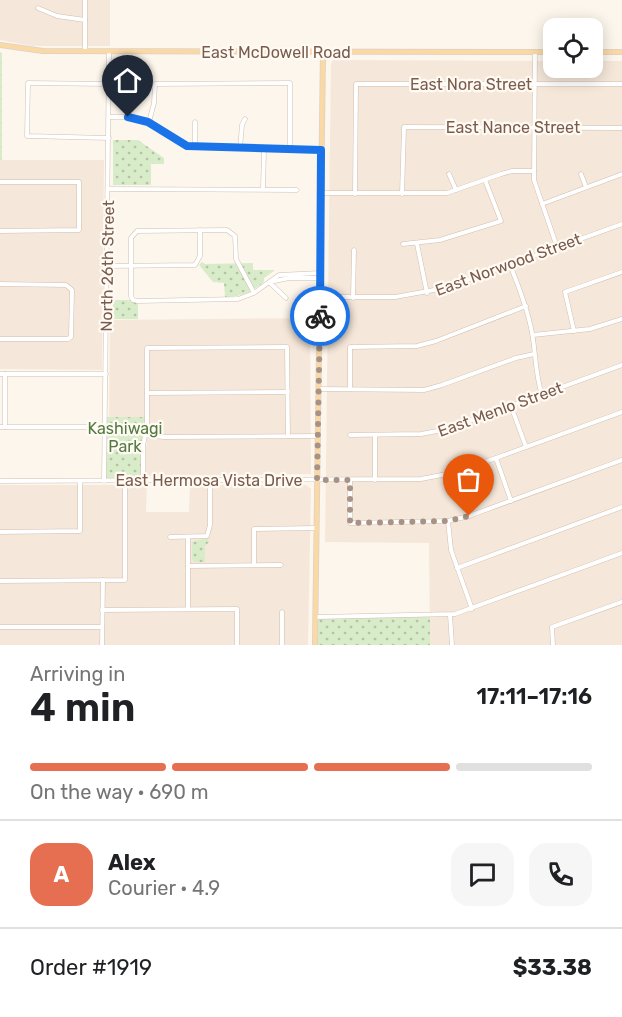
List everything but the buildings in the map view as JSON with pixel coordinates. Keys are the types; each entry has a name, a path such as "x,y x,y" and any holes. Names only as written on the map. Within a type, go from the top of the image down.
{"main road":[{"name":"East McDowell Road","path":"0,45 31,51 543,52"},
{"path":"315,645 323,52"},
{"path":"603,52 622,52"}],"street":[{"path":"85,0 85,51"},
{"path":"38,8 57,16 85,20"},
{"name":"North 26th Street","path":"104,481 109,52"},
{"path":"535,52 534,171 536,191 557,247"},
{"path":"109,84 28,83 27,136 109,138"},
{"path":"148,122 154,103 155,84 290,83 290,148"},
{"name":"East Nora Street","path":"355,194 356,84 622,84"},
{"path":"109,117 128,117 148,122 187,146 321,150"},
{"path":"240,148 242,125 245,119"},
{"path":"195,122 195,147"},
{"name":"East Nance Street","path":"402,194 404,127 622,128"},
{"path":"264,148 264,189"},
{"path":"320,193 437,194 512,171 534,171"},
{"path":"449,174 456,190"},
{"path":"581,174 586,187"},
{"path":"542,204 622,174"},
{"path":"404,244 440,240 501,221 485,180"},
{"path":"0,182 79,182 79,230 0,231"},
{"path":"109,189 297,190"},
{"name":"East Norwood Street","path":"320,297 395,297 427,293 622,224"},
{"path":"107,266 195,265 200,256 200,230"},
{"path":"254,293 236,259 235,236 232,232 227,230 137,231 131,238 131,296 134,300 229,300 246,297 254,293 269,282 320,275"},
{"path":"417,244 427,293"},
{"path":"353,298 354,250"},
{"path":"510,265 526,306 533,334 536,371 542,394"},
{"path":"574,331 565,292 622,272"},
{"path":"269,282 286,298"},
{"path":"0,284 66,285 72,290 72,337 68,339 0,339"},
{"path":"350,389 350,347 417,346 436,341 526,306"},
{"path":"533,334 602,326 622,318"},
{"path":"143,480 144,435 147,425 147,348 287,347 288,436"},
{"path":"319,389 424,390 534,354"},
{"name":"East Menlo Street","path":"350,435 438,432 457,427 622,365"},
{"path":"105,427 3,427 3,374 106,374"},
{"path":"147,393 288,392"},
{"path":"511,406 526,447"},
{"name":"East Hermosa Vista Drive","path":"0,480 421,479 438,477 496,458 622,412"},
{"path":"144,435 164,437 318,436"},
{"path":"375,435 375,480"},
{"path":"496,458 512,501"},
{"path":"350,480 350,523 448,521 512,501 622,460"},
{"path":"0,532 80,531 80,481"},
{"path":"0,581 125,580 125,481"},
{"path":"170,537 207,536 210,525 210,481"},
{"path":"457,568 622,507"},
{"path":"448,521 451,550 472,609"},
{"path":"254,565 254,529 316,528"},
{"path":"188,537 188,609"},
{"path":"316,617 450,615 472,609 622,553"},
{"path":"188,566 280,565"},
{"path":"102,645 103,580"},
{"path":"553,645 552,627 621,602 622,608"},
{"path":"102,610 237,609 237,645"},
{"path":"282,612 282,645"},
{"path":"450,615 452,645"},
{"path":"0,627 102,627"}],"shaded area":[{"path":"0,0 110,0 110,46 32,46 0,40"},
{"path":"333,60 543,61 543,78 603,78 603,61 622,61 622,645 430,645 429,543 325,542 331,64"},
{"path":"0,160 104,160 102,370 0,369"},
{"path":"310,318 311,474 146,476 146,449 150,417 109,417 110,320"},
{"path":"0,485 147,485 146,512 189,512 190,485 306,485 311,489 308,645 0,645"}],"green space":[{"path":"0,52 2,53 2,160 0,160"},
{"path":"113,140 138,140 164,158 164,164 151,164 151,185 113,185"},
{"path":"202,262 205,264 253,263 253,270 275,270 264,278 264,282 250,291 225,297 224,283 213,282 199,265"},
{"path":"114,300 131,300 138,304 138,319 113,319"},
{"name":"Kashiwagi Park","path":"105,417 147,417 143,480 104,481"},
{"path":"208,538 209,542 205,546 205,562 194,562 192,542"},
{"path":"430,616 430,645 315,645 316,617"}],"way so far":[{"path":"320,316 317,480 350,480 350,523 448,521 469,516"}],"route":[{"path":"128,117 148,122 187,146 321,150 320,316"}]}
